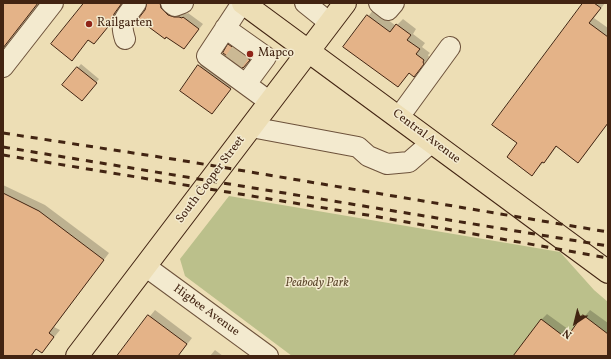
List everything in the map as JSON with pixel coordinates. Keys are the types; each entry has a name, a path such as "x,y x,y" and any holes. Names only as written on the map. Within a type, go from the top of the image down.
{"main road":[{"name":"Central Avenue","path":"243,3 608,272"},
{"name":"South Cooper Street","path":"76,356 345,3"}],"street":[{"path":"3,67 52,3"},
{"path":"125,39 122,30 122,23 136,3"},
{"path":"171,3 175,6 183,3"},
{"path":"243,3 207,56 266,57 246,84"},
{"path":"305,3 330,23"},
{"path":"379,3 388,10 394,3"},
{"path":"242,56 276,27"},
{"path":"225,28 242,56 246,84 270,102"},
{"path":"399,117 450,47"},
{"path":"251,127 358,147 368,156 387,164 409,162 432,142"},
{"name":"Higbee Avenue","path":"145,266 268,356"}],"green space":[{"name":"Peabody Park","path":"229,196 560,252 594,290 608,302 608,356 292,356 185,276 180,259"}],"building":[{"path":"3,3 38,3 3,48"},
{"name":"Railgarten","path":"84,3 122,3 114,14 112,22 94,44 88,40 72,61 51,44"},
{"path":"147,3 160,3 161,8 168,15 183,17 199,29 184,49 166,37 165,39 138,19 145,10"},
{"path":"583,3 594,3 601,8 589,23 608,37 608,123 578,163 556,146 544,163 542,162 532,176 507,157 517,143 492,125"},
{"path":"367,15 390,32 396,24 411,35 407,40 420,49 416,54 424,60 424,64 414,77 409,73 398,87 343,47"},
{"path":"228,44 250,60 243,68 223,53"},
{"path":"198,65 231,89 212,114 180,91"},
{"path":"77,67 97,83 82,101 62,85"},
{"path":"3,193 39,211 104,260 49,333 54,337 42,353 36,349 31,356 3,356"},
{"path":"148,315 187,344 178,356 117,356"},
{"path":"583,315 608,334 608,356 513,356 541,319 566,338"}],"tunnel":[{"path":"233,63 242,50"}],"railway":[{"path":"3,133 179,160 608,232"},
{"path":"3,147 608,246"},
{"path":"3,155 373,216 608,258"}],"place":[{"name":"Railgarten","path":"89,24"},
{"name":"Mapco","path":"250,54"}]}
